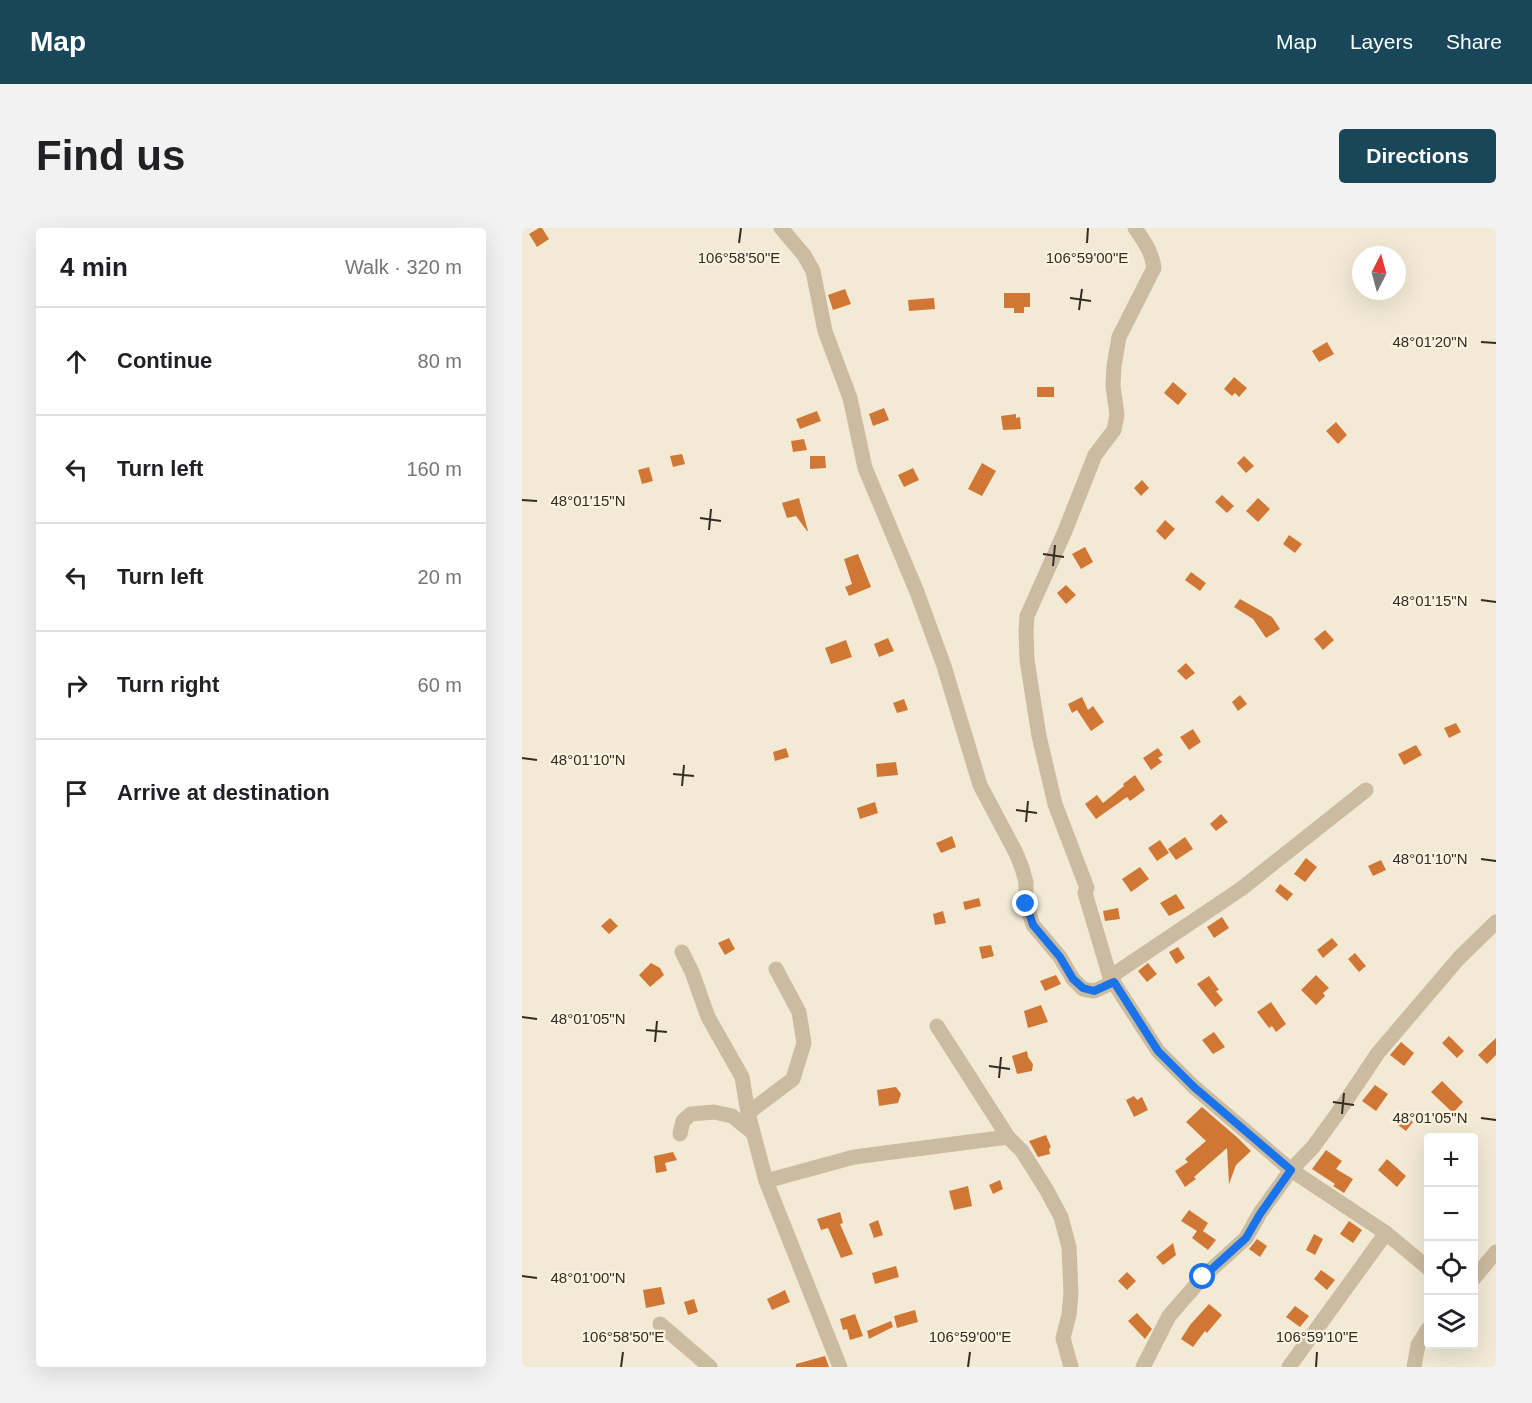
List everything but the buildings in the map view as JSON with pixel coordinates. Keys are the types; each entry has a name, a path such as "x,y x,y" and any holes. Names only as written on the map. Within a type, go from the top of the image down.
{"street":[{"path":"782,228 804,255 813,271 825,331 850,398 865,468 917,592 980,785 1022,868 1026,882 1026,904 1033,925 1060,957 1073,979 1083,988 1094,991 1241,889 1366,790"},
{"path":"1135,228 1144,240 1152,257 1154,268 1119,338 1114,366 1113,386 1117,415 1114,430 1095,455 1028,616 1027,660 1039,736 1055,804 1087,888 1084,893 1112,979 1158,1051 1194,1087 1291,1170 1386,1233 1424,1265"},
{"path":"1143,1367 1169,1316 1203,1277 1246,1238 1291,1170 1313,1147 1378,1053 1459,958 1496,922"},
{"path":"682,952 692,972 708,1017 742,1077 752,1132 766,1181 840,1367"},
{"path":"748,1113 793,1079 804,1043 799,1012 776,969"},
{"path":"937,1026 1008,1137 1022,1151 1061,1217 1069,1247 1071,1293 1069,1315 1063,1338 1071,1367"},
{"path":"680,1134 683,1121 691,1114 714,1112 732,1116 752,1132"},
{"path":"766,1181 854,1157 1008,1137"},
{"path":"1289,1367 1386,1233"},
{"path":"1478,1272 1496,1252"},
{"path":"660,1324 710,1367"},
{"path":"1414,1367 1418,1345 1424,1335"}],"route":[{"path":"1026,904 1033,925 1060,957 1073,979 1083,988 1094,991 1114,982 1158,1051 1194,1087 1291,1170 1246,1238 1203,1277"}]}
